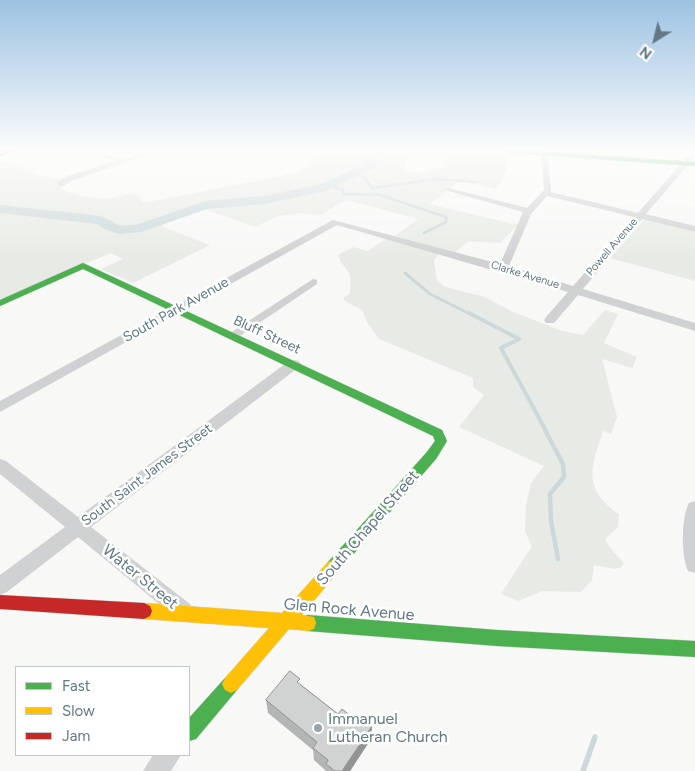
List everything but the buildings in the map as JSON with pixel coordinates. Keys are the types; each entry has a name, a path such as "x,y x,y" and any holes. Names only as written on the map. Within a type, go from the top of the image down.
{"street":[{"path":"503,268 529,210 546,193 548,187"},
{"name":"Powell Avenue","path":"550,320 639,215 666,187"},
{"path":"450,190 529,210"},
{"path":"546,193 695,229"},
{"name":"South Park Avenue","path":"0,407 332,223 354,226"},
{"name":"Clarke Avenue","path":"354,226 503,268 695,327"},
{"name":"Bluff Street","path":"0,303 83,266 438,432"},
{"path":"233,335 313,282"},
{"name":"South Saint James Street","path":"0,586 294,364"},
{"name":"South Chapel Street","path":"190,731 431,456 441,441 438,432"},
{"name":"Water Street","path":"0,465 186,614"},
{"path":"695,508 692,529 695,565"},
{"name":"Glen Rock Avenue","path":"0,602 286,621 496,638 695,649"},
{"path":"155,771 168,756"}],"shaded area":[{"path":"0,187 61,187 61,189 73,194 98,198 134,194 138,195 143,203 224,187 452,187 429,204 518,225 500,243 468,241 454,253 395,236 418,219 346,200 321,215 302,213 277,216 256,227 201,208 161,226 210,245 133,283 101,269 123,259 111,253 0,300"},
{"path":"644,219 695,232 695,281 610,258"},
{"path":"387,238 440,253 434,260 437,281 445,287 485,297 511,311 562,331 583,335 605,310 618,314 604,343 637,357 632,368 602,359 617,417 611,434 603,431 595,456 593,477 599,496 619,514 618,527 605,539 610,548 624,563 622,567 615,569 594,565 592,580 581,592 542,591 518,601 501,594 532,546 525,532 526,505 531,483 544,466 459,427 484,395 473,387 473,378 379,339 367,322 362,310 346,302 343,298 350,293 351,284 349,274 338,255 353,247 368,251"}],"waterway":[{"path":"0,209 101,220 119,230 141,228 205,205 264,200 324,187"},
{"path":"335,187 343,190 343,194 380,195 446,217 446,222 424,233"},
{"path":"371,187 379,187"},
{"path":"405,273 430,294 472,315"},
{"path":"469,313 519,339 501,348 546,431"},
{"path":"545,430 563,464 564,477 550,494 551,521 558,559"},
{"path":"583,771 595,737"}],"traffic: fast":[{"path":"0,303 83,266 438,433 441,441 431,456 333,567"},
{"path":"308,623 497,638 695,649"},
{"path":"190,731 231,684"}],"traffic: slow":[{"path":"231,684 333,567"},
{"path":"144,611 308,623"}],"traffic: jam":[{"path":"0,602 144,611"}],"place":[{"name":"Immanuel Lutheran Church","path":"318,728"}]}
